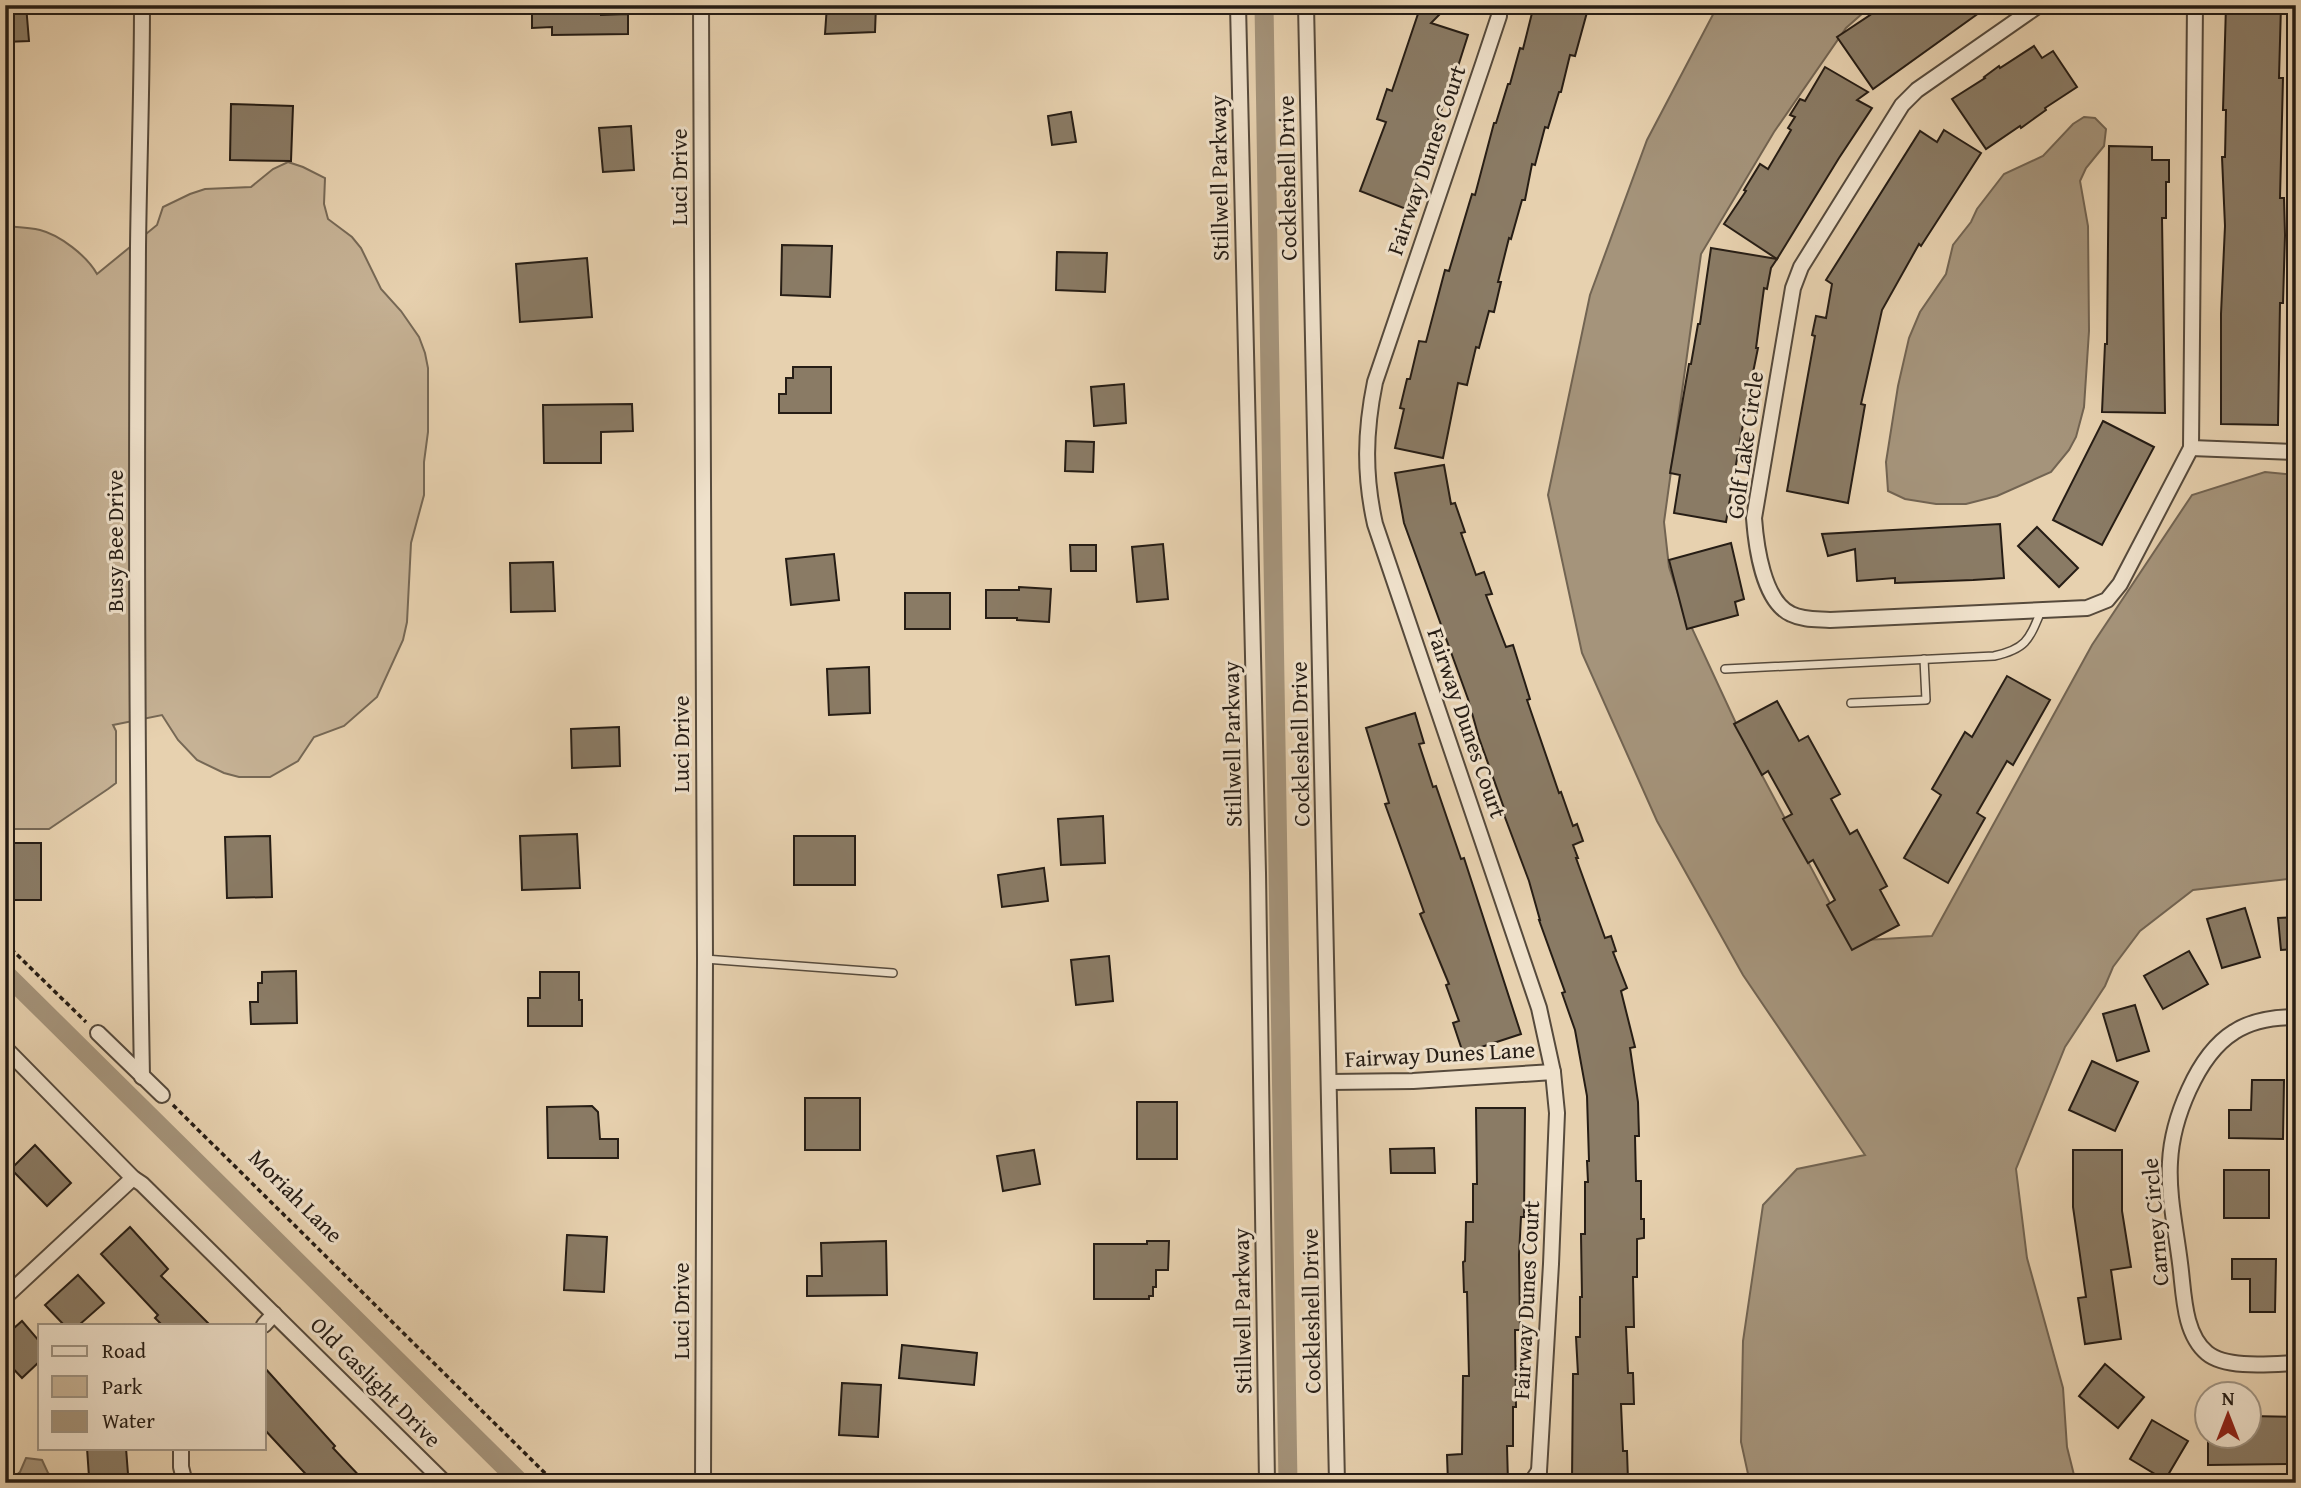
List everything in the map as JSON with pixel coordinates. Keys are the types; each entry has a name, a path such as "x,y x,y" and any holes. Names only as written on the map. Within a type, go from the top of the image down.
{"street":[{"name":"Busy Bee Drive","path":"142,5 138,245 138,879 142,1077"},
{"name":"Luci Drive","path":"701,5 705,959 703,1483"},
{"name":"Stillwell Parkway","path":"1238,5 1258,873 1267,1483"},
{"name":"Cockleshell Drive","path":"1306,5 1337,1483"},
{"name":"Fairway Dunes Court","path":"1499,5 1499,16 1375,382 1366,436 1366,465 1375,524 1539,1008 1553,1072 1557,1114 1556,1141 1549,1302 1536,1479"},
{"name":"Golf Lake Circle","path":"2039,5 1917,90 1902,105 1801,267 1793,288 1754,518 1755,540 1766,582 1774,601 1790,614 1830,620 2087,608 2107,600 2120,584 2191,448 2195,5"},
{"path":"2191,448 2296,452"},
{"name":"Carney Circle","path":"2296,1017 2271,1018 2251,1023 2233,1032 2217,1047 2204,1064 2183,1104 2171,1145 2170,1165 2187,1316 2194,1337 2208,1354 2226,1362 2296,1363"},
{"path":"98,1033 162,1095"},
{"name":"Old Gaslight Drive","path":"5,1048 133,1178 445,1483"},
{"name":"Fairway Dunes Lane","path":"1330,1082 1413,1081 1553,1072"},
{"path":"5,1297 133,1178"},
{"path":"265,1324 274,1314"},
{"path":"181,1450 185,1483"}],"lane":[{"path":"1725,668 1994,656 2014,652 2024,643 2041,610"},
{"path":"1851,703 1926,700 1924,659"},
{"path":"705,959 893,973"}],"path":[{"path":"5,943 98,1033"},
{"name":"Moriah Lane","path":"162,1095 555,1483"}],"green space":[{"path":"288,162 325,178 324,204 328,219 352,237 361,248 381,289 419,337 425,353 428,368 428,432 424,495 411,543 407,622 403,640 377,697 344,726 314,737 298,761 270,777 239,777 197,760 178,740 162,715 113,725 116,731 116,783 108,789 49,829 5,829 5,226 36,229 56,236 80,253 97,274 157,225 163,207 205,189 251,187 273,169"}],"water":[{"path":"1718,5 1872,5 1846,28 1774,132 1701,254 1664,522 1669,567 1683,609 1747,747 1850,941 1932,936 2092,645 2192,495 2265,472 2296,475 2296,878 2193,890 2140,931 2113,967 2105,986 2065,1047 2016,1169 2027,1258 2063,1388 2067,1447 2076,1483 1750,1483 1741,1442 1743,1341 1763,1205 1797,1169 1865,1155 1743,975 1657,821 1582,653 1548,495 1590,295 1647,140"},
{"path":"2084,117 2095,118 2106,129 2104,146 2086,168 2080,181 2088,226 2089,331 2084,407 2076,437 2051,472 1997,496 1966,504 1936,504 1905,499 1888,491 1886,462 1909,338 1920,312 1946,274 1953,245 2004,174 2043,156 2073,124"},
{"path":"26,1458 42,1460 48,1473 59,1483 6,1483 20,1472"}],"building":[{"path":"5,5 26,5 29,41 5,42"},
{"path":"532,5 601,5 601,15 628,14 628,34 552,35 552,27 532,28"},
{"path":"827,5 876,5 875,32 825,34"},
{"path":"1421,5 1449,5 1431,23 1468,35 1447,101 1445,100 1406,209 1360,191 1386,122 1377,119 1387,89 1392,91"},
{"path":"1534,5 1589,5 1575,56 1570,55 1561,92 1548,128 1545,127 1535,165 1532,164 1525,200 1522,200 1511,239 1509,238 1494,312 1489,311 1479,348 1476,347 1467,385 1458,383 1443,458 1395,448 1404,409 1400,408 1407,379 1410,379 1419,341 1426,342 1445,270 1449,271 1472,194 1475,195 1494,123 1510,84 1520,48 1523,49"},
{"path":"1879,5 1990,5 1873,89 1837,37 1870,15 1868,13"},
{"path":"2226,5 2281,5 2279,78 2283,78 2280,198 2284,198 2285,235 2283,303 2280,303 2278,425 2221,424 2221,314 2225,226 2222,157 2225,157 2226,110 2223,110"},
{"path":"2034,46 2042,58 2053,51 2077,87 2021,128 2020,126 1986,149 1952,99 1999,66 2000,68"},
{"path":"1825,67 1868,92 1857,100 1872,108 1777,259 1724,224 1760,164 1768,169 1791,130 1788,128 1795,117 1790,115 1800,99 1805,101"},
{"path":"231,104 293,106 291,161 230,160"},
{"path":"1071,112 1076,142 1052,145 1048,116"},
{"path":"631,126 634,170 603,172 599,128"},
{"path":"1944,130 1981,153 1921,246 1919,244 1882,310 1861,404 1865,405 1848,503 1787,491 1815,336 1812,335 1816,316 1826,318 1832,284 1826,280 1920,131 1937,142"},
{"path":"2109,146 2152,147 2152,160 2169,160 2166,218 2162,218 2165,413 2102,412 2107,344"},
{"path":"782,245 832,246 830,297 781,295"},
{"path":"1711,248 1777,259 1771,268 1767,289 1764,288 1758,348 1726,522 1674,513 1680,475 1670,473 1689,364 1700,324"},
{"path":"1057,252 1107,253 1105,292 1056,290"},
{"path":"587,258 592,317 520,322 516,264"},
{"path":"793,367 831,367 831,413 779,413 779,394 786,394 786,378 793,378"},
{"path":"1124,384 1126,423 1094,426 1091,387"},
{"path":"632,404 633,431 601,432 601,463 544,463 543,405"},
{"path":"2103,421 2154,447 2102,545 2053,520"},
{"path":"1066,441 1094,442 1093,472 1065,471"},
{"path":"1444,465 1451,504 1455,503 1465,532 1461,533 1476,575 1484,572 1492,594 1486,595 1506,647 1513,645 1530,699 1527,700 1559,793 1561,792 1573,826 1577,824 1583,841 1573,845 1576,858 1605,938 1611,936 1616,951 1613,952 1627,988 1621,991 1635,1047 1630,1048 1638,1102 1639,1136 1635,1136 1636,1181 1641,1181 1641,1219 1644,1219 1644,1238 1637,1239 1637,1277 1633,1277 1634,1327 1626,1327 1628,1373 1633,1373 1634,1404 1621,1404 1623,1451 1627,1451 1628,1481 1572,1482 1573,1374 1578,1374 1576,1337 1580,1337 1582,1297 1581,1234 1585,1234 1585,1182 1588,1182 1589,1161 1587,1096 1575,1030 1562,993 1565,992 1539,920 1529,881 1503,812 1505,811 1468,699 1404,523 1395,473"},
{"path":"2000,524 2004,578 1973,580 1895,583 1895,578 1857,581 1855,549 1828,556 1822,534"},
{"path":"2037,527 2078,568 2059,587 2018,546"},
{"path":"1731,543 1744,599 1735,602 1738,615 1687,629 1669,560"},
{"path":"1163,544 1168,599 1137,602 1132,547"},
{"path":"1070,545 1096,545 1096,571 1071,571"},
{"path":"834,554 839,600 791,605 786,559"},
{"path":"553,562 555,611 511,612 510,563"},
{"path":"1019,587 1051,589 1049,622 986,618 986,590 1019,590"},
{"path":"905,593 950,593 950,629 905,629"},
{"path":"869,667 870,713 829,715 827,669"},
{"path":"2007,676 2050,700 2013,765 2007,761 1977,813 1985,818 1948,883 1904,858 1941,795 1932,789 1965,732 1972,737"},
{"path":"1777,701 1799,741 1808,736 1840,794 1831,799 1850,834 1857,830 1887,886 1880,890 1899,925 1852,950 1827,905 1835,900 1813,860 1808,863 1783,819 1792,814 1768,771 1762,775 1734,724"},
{"path":"1415,713 1424,743 1419,744 1433,787 1436,786 1461,859 1464,858 1521,1034 1463,1053 1453,1023 1459,1021 1446,985 1449,984 1420,914 1424,912 1385,804 1389,803 1366,728"},
{"path":"619,727 620,766 572,768 571,729"},
{"path":"1103,816 1105,863 1061,865 1058,819"},
{"path":"577,834 580,888 522,890 520,836"},
{"path":"270,836 272,897 227,898 225,837"},
{"path":"794,836 855,836 855,885 794,885"},
{"path":"5,843 41,843 41,900 5,900"},
{"path":"1044,868 1048,901 1002,907 998,875"},
{"path":"2245,908 2260,957 2222,968 2207,919"},
{"path":"2296,917 2296,949 2281,950 2278,918"},
{"path":"2189,951 2208,984 2163,1009 2144,976"},
{"path":"1109,956 1113,1001 1076,1005 1071,960"},
{"path":"296,971 297,1023 251,1024 250,1002 258,1002 258,983 262,983 262,972"},
{"path":"540,972 579,972 582,1026 528,1026 528,998 540,998"},
{"path":"2135,1005 2149,1051 2117,1061 2103,1014"},
{"path":"2092,1061 2138,1082 2115,1131 2069,1110"},
{"path":"2252,1080 2284,1080 2283,1139 2229,1138 2229,1110 2251,1110"},
{"path":"805,1098 860,1098 860,1150 805,1150"},
{"path":"1137,1102 1177,1102 1177,1159 1137,1159"},
{"path":"592,1106 598,1112 600,1139 618,1139 618,1158 548,1158 547,1107"},
{"path":"1476,1108 1525,1108 1524,1217 1521,1217 1519,1255 1520,1330 1515,1330 1516,1407 1513,1407 1513,1446 1507,1446 1508,1483 1448,1483 1447,1455 1462,1454 1463,1376 1469,1376 1467,1292 1464,1292 1463,1262 1466,1222 1473,1222 1473,1184 1477,1184"},
{"path":"35,1145 71,1183 47,1206 11,1169"},
{"path":"1434,1148 1435,1173 1391,1173 1390,1149"},
{"path":"1034,1150 1040,1184 1003,1191 997,1156"},
{"path":"2073,1150 2122,1150 2122,1211 2131,1267 2111,1270 2121,1339 2085,1344 2078,1298 2086,1297 2073,1207"},
{"path":"2224,1170 2269,1170 2269,1218 2224,1218"},
{"path":"130,1227 168,1269 161,1276 209,1324 161,1324 155,1318 158,1315 101,1254"},
{"path":"567,1235 607,1237 604,1292 564,1290"},
{"path":"886,1241 887,1295 807,1296 807,1276 822,1276 821,1243"},
{"path":"1147,1241 1169,1241 1168,1270 1156,1270 1153,1296 1149,1296 1149,1299 1094,1299 1094,1244 1147,1244"},
{"path":"2232,1259 2276,1259 2275,1312 2250,1312 2250,1279 2232,1279"},
{"path":"78,1275 104,1303 80,1324 63,1324 45,1305"},
{"path":"22,1321 38,1340 38,1363 22,1378 5,1360 5,1336"},
{"path":"902,1345 977,1353 974,1385 899,1378"},
{"path":"2105,1364 2144,1397 2118,1428 2079,1396"},
{"path":"266,1369 366,1483 314,1483 266,1431"},
{"path":"842,1383 881,1385 878,1437 839,1435"},
{"path":"2262,1416 2296,1417 2296,1464 2208,1465 2208,1450 2262,1450"},
{"path":"2152,1420 2188,1441 2165,1480 2130,1459"},
{"path":"87,1450 126,1450 128,1474 89,1477"}],"waterway":[{"path":"1264,5 1288,1483"},
{"path":"5,973 521,1483"}]}
